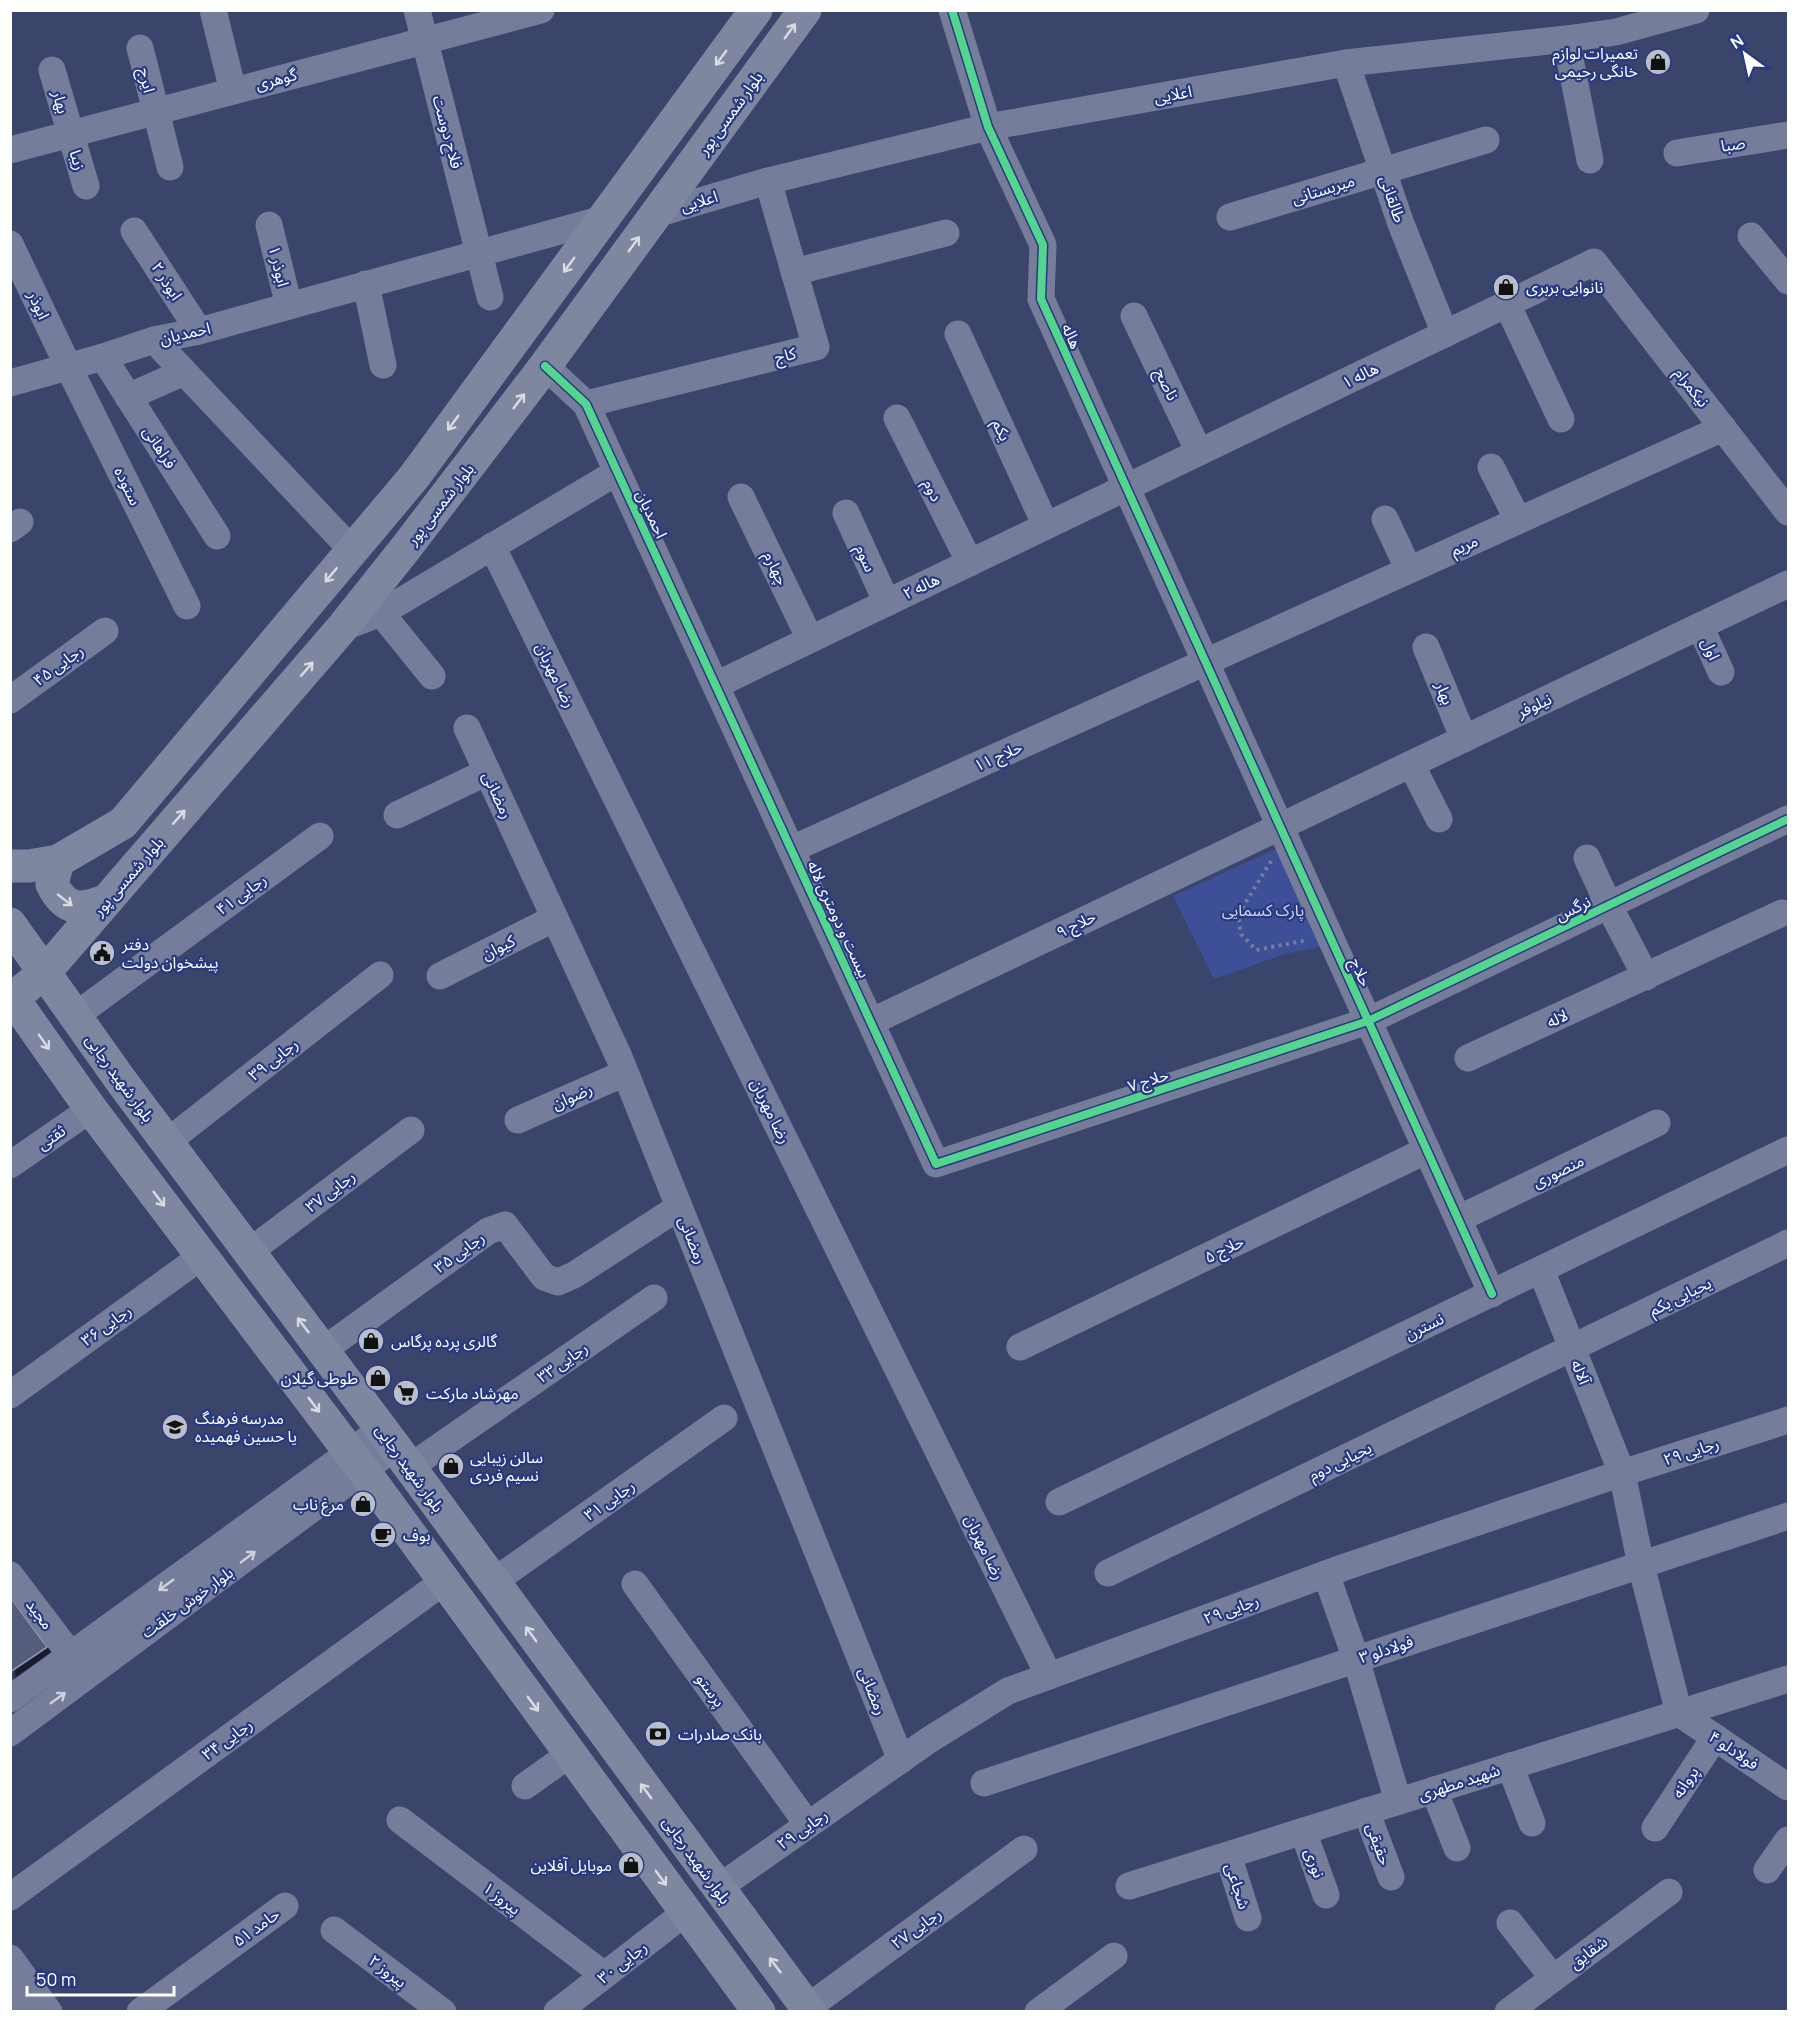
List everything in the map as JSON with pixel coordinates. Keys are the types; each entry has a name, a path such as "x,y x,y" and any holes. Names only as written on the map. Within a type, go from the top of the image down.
{"main road":[{"path":"10,866 29,866 58,861 123,823 414,477 756,10"},
{"name":"بلوار شمسی پور","path":"11,997 45,972 342,628 545,366 805,10"},
{"path":"58,861 52,884 57,895 71,906 88,908 107,900"},
{"name":"بلوار شهید رجایی","path":"10,924 166,1142 396,1448 809,2010"},
{"path":"11,997 91,1108 357,1462 759,2012"}],"street":[{"path":"213,10 233,90"},
{"name":"فلاح دوست","path":"417,10 490,297"},
{"name":"گوهری","path":"10,150 541,10"},
{"name":"هاله","path":"952,10 988,127 1043,245 1041,299 1205,662"},
{"name":"اعلایی","path":"656,214 768,181 988,127 1346,63 1566,39 1613,21 1696,10"},
{"path":"1566,39 1590,160"},
{"name":"ایرج","path":"140,48 155,111"},
{"name":"طالقانی","path":"1346,63 1401,224 1445,334"},
{"name":"بهار","path":"52,70 70,134"},
{"path":"155,111 170,167"},
{"name":"زیبا","path":"70,134 86,186"},
{"name":"صبا","path":"1677,153 1788,135"},
{"name":"میربستانی","path":"1230,217 1486,140"},
{"name":"کاج","path":"586,404 816,347 768,181"},
{"name":"احمدیان","path":"10,383 154,340 200,331 603,219"},
{"name":"ابوذر ۱","path":"269,225 289,306"},
{"name":"ابوذر ۲","path":"134,231 200,331"},
{"path":"794,272 946,233"},
{"path":"1751,236 1788,281"},
{"name":"ابوذر","path":"10,244 68,366"},
{"name":"هاله ۱","path":"1125,488 1594,262"},
{"name":"نیکمرام","path":"1594,262 1788,512"},
{"path":"366,285 383,365"},
{"path":"1507,304 1561,419"},
{"name":"ناصح","path":"1134,316 1199,452"},
{"name":"یکم","path":"958,334 1046,526"},
{"path":"154,340 352,550"},
{"name":"فراهانی","path":"103,357 217,536"},
{"name":"ستوده","path":"68,366 187,606"},
{"name":"احمدیان","path":"545,366 586,404 716,685"},
{"path":"128,397 184,372"},
{"name":"دوم","path":"897,418 970,563"},
{"name":"مریم","path":"1205,662 1723,428"},
{"path":"1491,467 1518,520"},
{"path":"342,628 381,614 617,472"},
{"name":"هاله ۲","path":"716,685 1125,488"},
{"name":"چهارم","path":"741,497 810,639"},
{"name":"سوم","path":"846,513 887,603"},
{"path":"1385,519 1409,570"},
{"name":"رضا مهربان","path":"492,546 1049,1676"},
{"name":"نیلوفر","path":"1282,831 1411,764 1788,584"},
{"path":"381,614 432,676"},
{"name":"اول","path":"1700,626 1721,672"},
{"name":"رجایی ۴۵","path":"10,700 105,631"},
{"name":"بهار","path":"1426,647 1464,739"},
{"name":"حلاج","path":"1205,662 1492,1294"},
{"name":"حلاج ۱۱","path":"792,849 1205,662"},
{"name":"بیست و دومتری لاله","path":"716,685 936,1164"},
{"name":"رمضانی","path":"466,728 625,1073 901,1760"},
{"path":"1411,764 1439,819"},
{"path":"397,815 487,772"},
{"name":"نرگس","path":"1368,1021 1788,819"},
{"name":"حلاج ۹","path":"871,1022 1282,831"},
{"name":"رجایی ۴۱","path":"75,1016 320,836"},
{"path":"1587,858 1646,977"},
{"name":"لاله","path":"1468,1058 1782,913"},
{"name":"کیوان","path":"440,976 555,918"},
{"name":"رجایی ۳۹","path":"166,1142 380,975"},
{"name":"حلاج ۷","path":"936,1164 1368,1021"},
{"name":"رضوان","path":"518,1120 625,1073"},
{"name":"ثقتی","path":"10,1165 91,1108"},
{"name":"منصوری","path":"1458,1219 1658,1123"},
{"name":"رجایی ۳۷","path":"249,1252 411,1130"},
{"name":"حلاج ۵","path":"1020,1347 1427,1150"},
{"name":"نسترن","path":"1059,1502 1788,1150"},
{"name":"رجایی ۳۵","path":"322,1351 488,1232 505,1225 544,1277 558,1282 574,1275 679,1207"},
{"name":"یحیایی یکم","path":"1572,1348 1788,1243"},
{"name":"رجایی ۳۶","path":"10,1395 202,1256"},
{"name":"آلاله","path":"1540,1270 1622,1473 1641,1565 1679,1713"},
{"name":"رجایی ۳۳","path":"357,1462 396,1448 654,1298"},
{"name":"یحیایی دوم","path":"1108,1574 1572,1348"},
{"name":"رجایی ۳۱","path":"493,1582 724,1418"},
{"name":"رجایی ۲۹","path":"718,1888 901,1760 1008,1690 1326,1574 1622,1473 1788,1420"},
{"name":"بلوار خوش خلقت","path":"10,1699 70,1654 357,1462"},
{"name":"بلوار خوش خلقت","path":"10,1733 357,1462"},
{"name":"فولادلو ۳","path":"984,1783 1788,1516"},
{"path":"1326,1574 1356,1659 1398,1801"},
{"name":"مجید","path":"10,1575 70,1654"},
{"name":"رجایی ۳۴","path":"10,1897 443,1582"},
{"name":"پرستو","path":"635,1584 808,1825"},
{"name":"شهید مطهری","path":"1129,1886 1788,1678"},
{"name":"فولادلو ۴","path":"1679,1713 1788,1787"},
{"name":"پروانه","path":"1655,1827 1715,1737"},
{"path":"525,1786 570,1754"},
{"path":"1510,1766 1532,1823"},
{"path":"1434,1790 1457,1848"},
{"name":"حقیقی","path":"1366,1811 1391,1877"},
{"name":"پیروز ۱","path":"400,1820 604,1975"},
{"name":"نوری","path":"1303,1831 1326,1895"},
{"path":"1767,1870 1788,1840"},
{"name":"رجایی ۲۷","path":"809,2010 1024,1849"},
{"name":"شجاعی","path":"1228,1855 1248,1918"},
{"name":"شقایق","path":"1508,2012 1669,1892"},
{"name":"حامد ۵۱","path":"140,2012 285,1906"},
{"name":"رجایی ۳۰","path":"557,2012 686,1912"},
{"path":"1510,1923 1553,1978"},
{"name":"پیروز ۲","path":"334,1930 443,2012"},
{"path":"1038,2012 1114,1956"},
{"path":"10,1958 49,2012"},
{"path":"10,1992 24,2012"}],"path":[{"path":"1282,831 1239,915 1240,934 1256,950 1330,936"}],"green space":[{"name":"پارک کسمایی","path":"1287,844 1334,944 1285,954 1214,979 1173,896"}],"building":[{"path":"10,1597 47,1647 10,1672"}],"cycle path":[{"path":"952,10 988,127 1043,245 1041,299 1492,1294"},
{"path":"545,366 586,404 936,1164 1368,1021 1788,819"}],"place":[{"name":"تعمیرات لوازم خانگی رحیمی","path":"1658,62"},
{"name":"نانوایی بربری","path":"1506,287"},
{"name":"دفتر پیشخوان دولت","path":"102,953"},
{"name":"گالری پرده پرگاس","path":"371,1341"},
{"name":"طوطی گیلان","path":"378,1378"},
{"name":"مهرشاد مارکت","path":"406,1393"},
{"name":"مدرسه فرهنگ یا حسین فهمیده","path":"175,1427"},
{"name":"سالن زیبایی نسیم فردی","path":"451,1466"},
{"name":"مرغ ناب","path":"363,1504"},
{"name":"بوف","path":"383,1535"},
{"name":"بانک صادرات","path":"658,1734"},
{"name":"موبایل آفلاین","path":"631,1865"}]}
